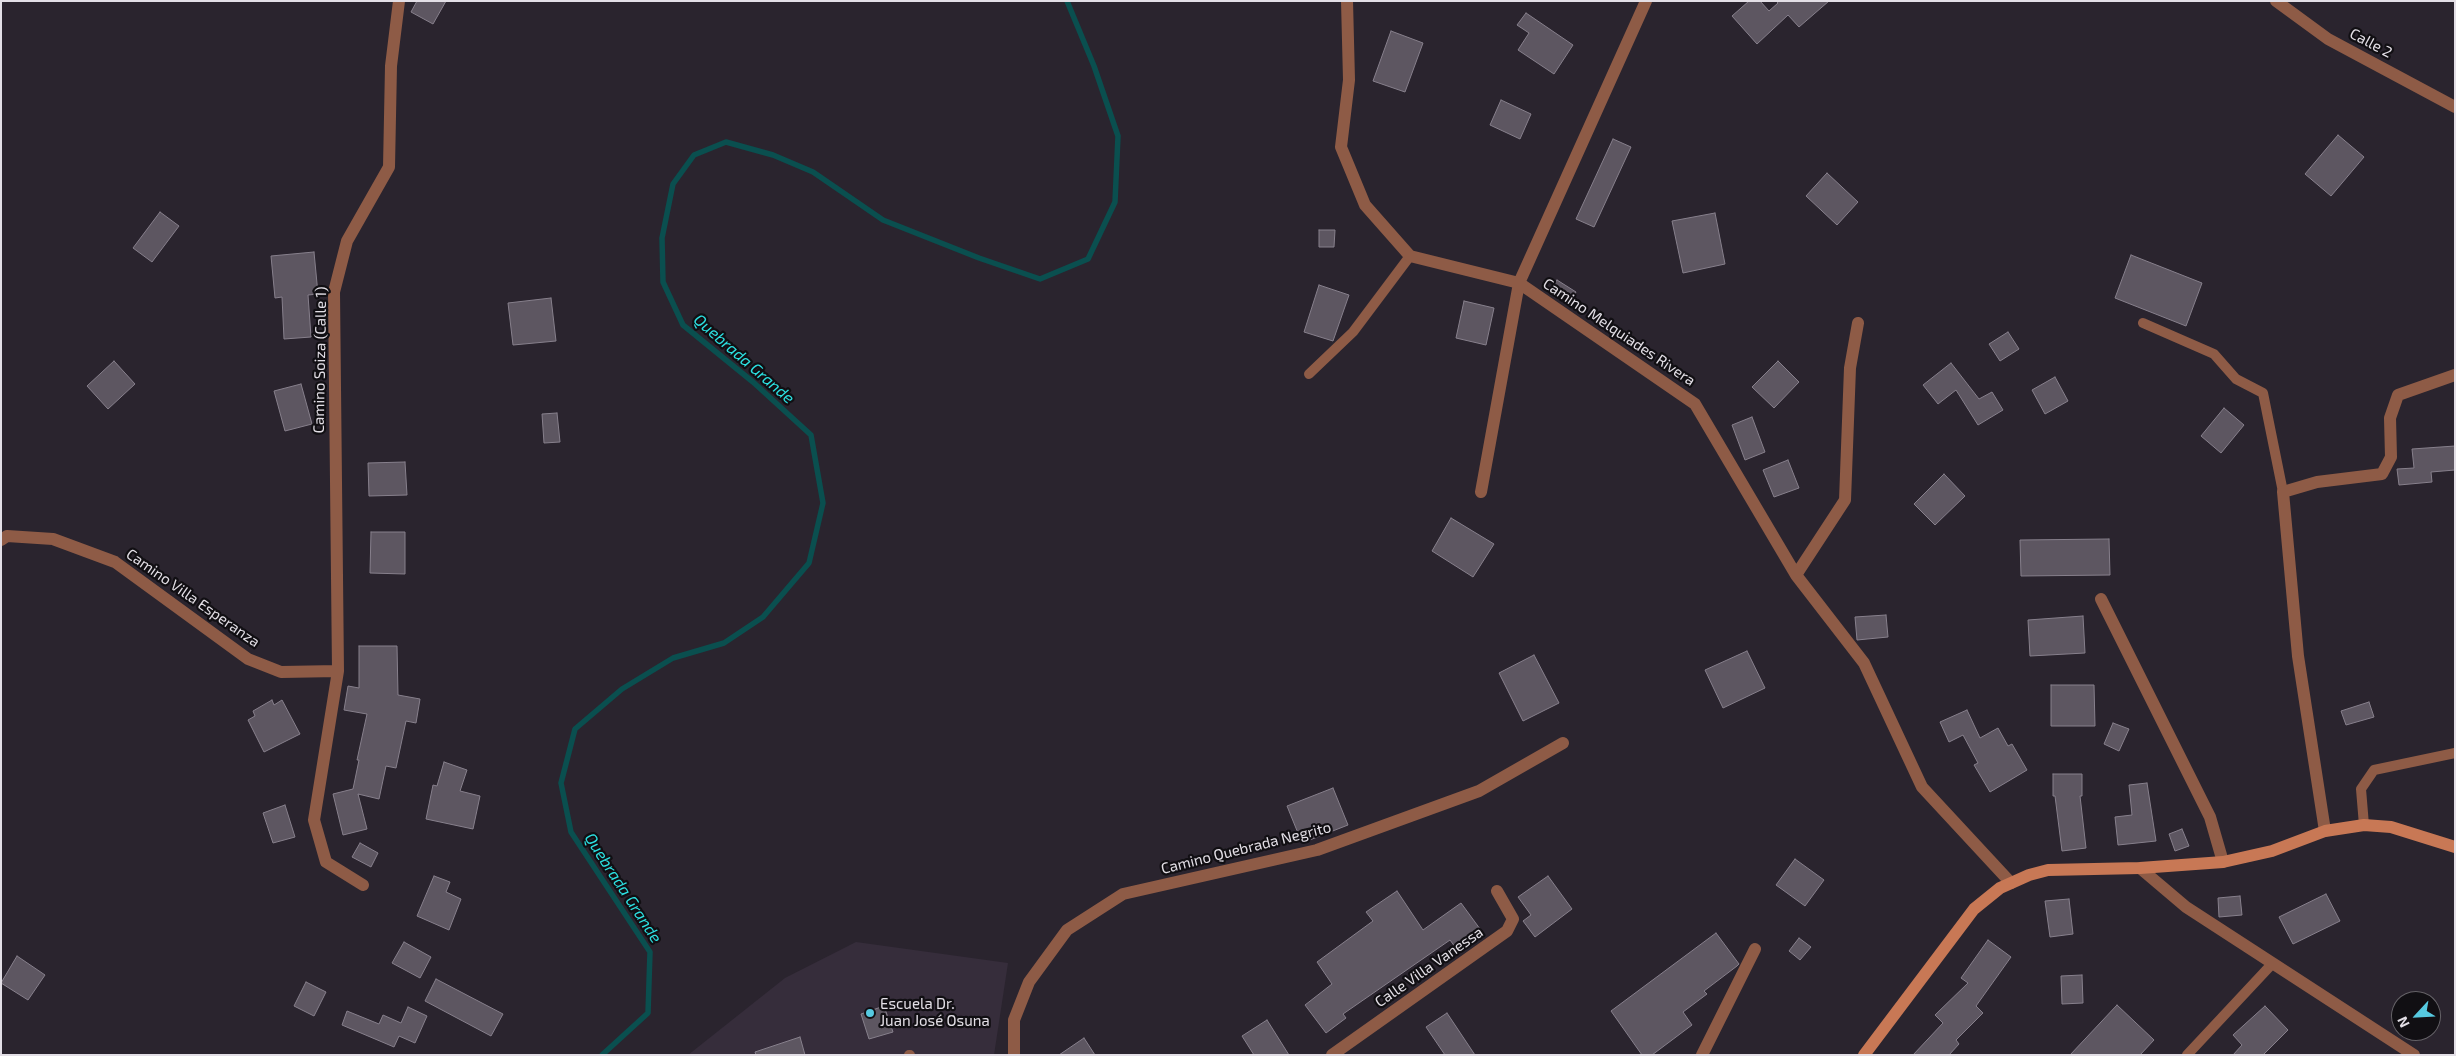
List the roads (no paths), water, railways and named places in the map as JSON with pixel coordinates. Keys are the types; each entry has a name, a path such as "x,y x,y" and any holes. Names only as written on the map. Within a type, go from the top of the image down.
{"main road":[{"path":"1864,1055 1960,924 1974,909 2011,883 2048,870 2140,868 2223,862 2272,851 2325,831 2364,825 2391,827 2455,848"}],"street":[{"name":"Camino Soiza (Calle 1)","path":"363,885 326,862 314,820 338,671 334,292 347,241 389,167 391,66 400,1"},
{"path":"1347,1 1348,80 1341,147 1365,205 1410,256"},
{"path":"1481,492 1519,283 1646,1"},
{"name":"Calle 2","path":"2276,1 2328,39 2455,107"},
{"name":"Camino Melquiades Rivera","path":"1410,256 1519,283 1695,404 1796,575 1864,663 1922,786 2011,883"},
{"path":"1796,575 1845,500 1850,368 1858,323"},
{"path":"2325,831 2298,656 2283,492 2318,482 2382,474 2391,458 2390,418 2398,395 2455,375"},
{"name":"Camino Villa Esperanza","path":"1,540 7,536 53,539 115,562 248,659 281,672 338,671"},
{"path":"2101,599 2210,817 2223,862"},
{"name":"Camino Quebrada Negrito","path":"1014,1055 1014,1020 1029,982 1067,930 1123,894 1317,850 1479,791 1563,743"},
{"path":"2140,868 2186,907 2410,1053"},
{"name":"Calle Villa Vanessa","path":"1332,1055 1507,931 1513,919 1497,891"},
{"path":"1702,1055 1755,949"}],"lane":[{"path":"1309,374 1353,332 1410,256"},
{"path":"2143,323 2214,354 2236,379 2263,393 2283,492"},
{"path":"2364,825 2361,789 2374,770 2455,753"},
{"path":"2187,1055 2272,964"}],"waterway":[{"name":"Quebrada Grande","path":"602,1055 648,1013 650,952 571,832 561,783 575,729 622,689 673,658 724,643 763,617 809,563 823,503 811,435 753,382 683,325 663,282 662,238 673,184 694,155 726,142 773,155 813,172 883,220 979,258 1040,279 1088,259 1115,202 1118,136 1094,66 1067,1"}],"place":[{"name":"Escuela Dr. Juan José Osuna","path":"870,1013"}]}
